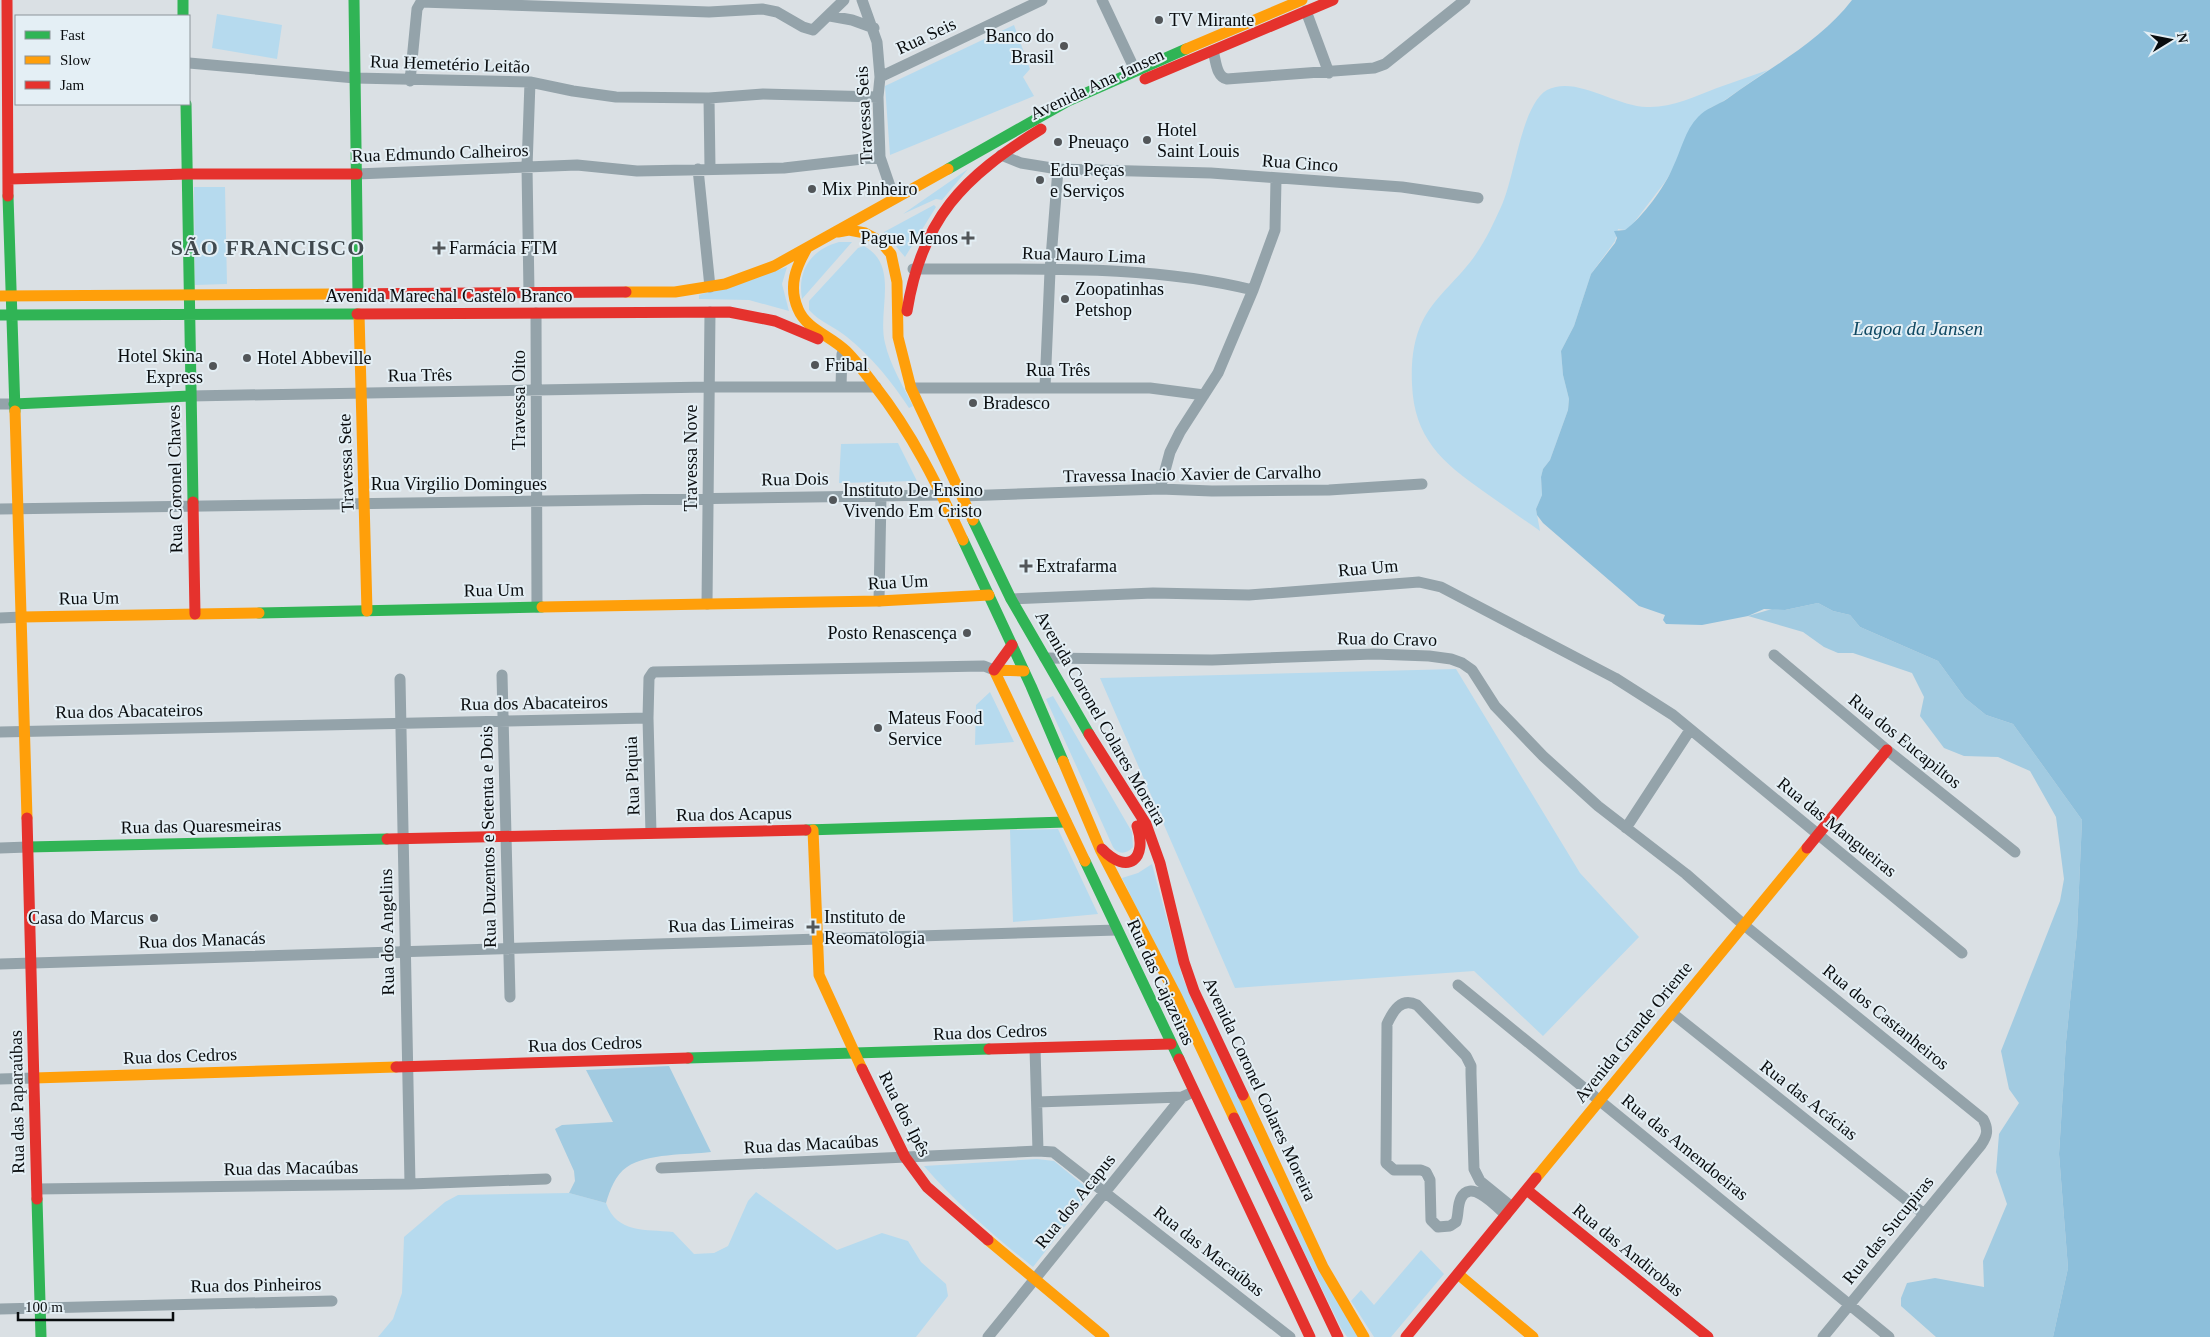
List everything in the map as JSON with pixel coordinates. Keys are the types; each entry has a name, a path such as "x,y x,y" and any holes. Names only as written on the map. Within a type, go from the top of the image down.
{"street":[{"name":"Rua das Paparaúbas","path":"7,0 4,179 6,315 14,404 22,617 41,1337"},
{"path":"183,0 183,15"},
{"path":"354,0 358,294"},
{"path":"410,81 418,4 426,1 709,12 762,9 777,12 803,27 813,30 830,16 844,0"},
{"name":"Travessa Seis","path":"862,0 874,28 877,42 880,77 878,97 880,157 894,198"},
{"name":"Rua Seis","path":"880,77 1042,0"},
{"path":"1102,0 1135,70"},
{"name":"Avenida Ana Jansen","path":"835,232 1058,106 1135,70 1304,6 1333,0"},
{"path":"1213,51 1219,74 1223,78 1329,73 1374,68 1385,64 1464,0"},
{"path":"1304,6 1329,73"},
{"name":"Avenida Ana Jansen","path":"907,374 906,329 913,269 922,245 936,222 961,191 1001,155 1025,138 1081,107 1213,51 1304,6"},
{"path":"830,16 852,20 874,28"},
{"name":"Rua Hemetério Leitão","path":"190,63 355,78 410,81 530,82 616,97 709,98 763,94 878,97"},
{"path":"529,293 527,167 530,82"},
{"path":"709,98 704,169 710,287"},
{"name":"Rua Coronel Chaves","path":"186,105 195,614"},
{"name":"Rua Cinco","path":"1001,155 1021,163 1058,169 1211,173 1402,187 1478,198"},
{"name":"Rua Edmundo Calheiros","path":"4,179 188,174 357,174 577,166 637,171 784,168 880,157"},
{"path":"1045,388 1050,271 1058,169"},
{"path":"1160,490 1170,452 1180,432 1226,357 1253,290 1274,230 1276,179"},
{"name":"Avenida Coronel Colares Moreira","path":"835,232 849,230 865,233 880,241 891,254 895,263 898,282 898,337 911,388 1011,598 1103,759 1140,814 1152,838 1160,862 1184,962 1194,991 1324,1268 1364,1337"},
{"name":"Avenida Marechal Castelo Branco","path":"6,296 675,292 710,287 752,275 835,232"},
{"name":"Avenida Coronel Colares Moreira","path":"807,248 797,265 793,278 794,298 798,310 808,323 845,350 876,387 913,440 942,495 1012,645 1118,887 1176,996 1337,1337"},
{"name":"Rua Mauro Lima","path":"913,269 1137,272 1200,279 1253,290"},
{"name":"Travessa Nove","path":"707,604 710,312"},
{"name":"Travessa Oito","path":"536,313 537,607"},
{"name":"Avenida Marechal Castelo Branco","path":"6,315 744,313 802,331 842,354 876,387"},
{"name":"Travessa Sete","path":"359,314 367,611"},
{"path":"841,386 842,354"},
{"name":"Rua Três","path":"0,404 190,396 709,387 876,387"},
{"name":"Rua Três","path":"911,388 1150,388 1204,395"},
{"name":"Travessa Inacio Xavier de Carvalho","path":"962,496 1160,490 1329,490 1422,484"},
{"name":"Rua Dois","path":"708,498 942,495"},
{"path":"879,601 881,496"},
{"name":"Rua Virgilio Domingues","path":"0,509 708,498"},
{"name":"Rua Um","path":"1011,598 1153,593 1249,595 1288,591 1346,589 1410,582 1428,583 1452,592 1615,678 1673,715 1690,730"},
{"name":"Rua Um","path":"0,618 879,601 988,595"},
{"path":"994,670 1012,645"},
{"name":"Rua do Cravo","path":"1044,658 1212,660 1374,654 1429,656 1451,659 1467,666 1495,706 1543,756 1598,806 1686,874 1744,924"},
{"name":"Rua dos Eucapiltos","path":"1774,655 1887,750 2015,852"},
{"path":"648,718 649,678 653,672 658,671 984,666 994,670 1024,672"},
{"name":"Rua das Cajazeiras","path":"994,670 1310,1337"},
{"name":"Rua Duzentos e Setenta e Dois","path":"502,675 510,997"},
{"name":"Rua dos Angelins","path":"400,679 410,1184"},
{"name":"Rua dos Abacateiros","path":"0,732 648,718"},
{"name":"Rua Piquia","path":"648,718 651,833"},
{"path":"1626,828 1690,730"},
{"name":"Rua das Mangueiras","path":"1690,730 1962,953"},
{"name":"Avenida Grande Oriente","path":"1406,1337 1887,750"},
{"path":"1096,840 1108,856 1120,863 1133,862 1138,858 1141,851 1142,840 1138,827 1103,759"},
{"name":"Rua dos Acapus","path":"403,840 1066,822"},
{"name":"Rua dos Ipês","path":"813,830 816,939 822,984 905,1157 927,1187 948,1207 1104,1337"},
{"name":"Rua das Quaresmeiras","path":"0,848 403,840"},
{"name":"Rua dos Castanheiros","path":"1744,924 1978,1114 1983,1119 1987,1130 1986,1138 1981,1145"},
{"name":"Rua das Limeiras","path":"405,950 1117,930"},
{"name":"Rua dos Manacás","path":"0,964 405,950"},
{"name":"Rua das Amendoeiras","path":"1458,984 1889,1337"},
{"path":"1401,1004 1417,1005 1468,1060 1471,1074 1474,1169 1480,1181 1510,1211 1480,1193 1466,1192 1460,1199 1456,1222 1450,1226 1438,1227 1431,1220 1430,1180 1426,1172 1421,1170 1394,1170 1386,1164 1387,1024 1393,1012 1401,1004"},
{"name":"Rua das Acácias","path":"1672,1013 1924,1214"},
{"name":"Rua dos Cedros","path":"0,1079 1171,1044"},
{"path":"1035,1048 1038,1151"},
{"name":"Rua dos Acapus","path":"988,1337 1182,1097 1193,1092"},
{"path":"1037,1102 1182,1097"},
{"name":"Rua das Sucupiras","path":"1822,1337 1981,1145"},
{"name":"Rua das Macaúbas","path":"661,1168 1038,1151 1053,1152 1061,1156 1290,1337"},
{"name":"Rua das Macaúbas","path":"37,1189 410,1184 546,1180"},
{"name":"Rua das Andirobas","path":"1527,1190 1708,1337"},
{"path":"1458,1274 1533,1337"},
{"name":"Rua dos Pinheiros","path":"0,1309 332,1301"}],"shaded area":[{"path":"217,14 282,25 277,59 212,48"},
{"path":"1014,25 1030,69 1023,77 1034,96 890,155 885,86"},
{"path":"1768,70 1722,102 1710,108 1665,182 1632,225 1625,230 1618,229 1615,241 1591,274 1574,326 1561,351 1563,375 1569,399 1568,410 1550,460 1543,469 1541,477 1542,495 1536,509 1540,531 1455,470 1433,447 1425,434 1418,419 1412,384 1412,359 1423,320 1428,311 1480,249 1506,194 1531,111 1538,98 1547,90 1558,86 1570,86 1596,92 1634,105 1656,107 1682,101"},
{"path":"968,169 942,200 936,199 903,214"},
{"path":"194,187 225,187 227,284 195,285"},
{"path":"934,205 936,207 905,257 884,232"},
{"path":"839,242 852,242 802,299 802,279 808,263 821,250"},
{"path":"864,246 875,255 881,265 885,290 883,330 885,343 893,367 913,406 909,408 889,379 865,353 838,330 809,310 809,301 858,248"},
{"path":"787,267 782,284 789,311 749,300 699,299 699,295"},
{"path":"898,443 917,481 839,483 841,444"},
{"path":"1818,603 1833,611 1850,615 1860,627 1938,661 1965,698 1986,715 2013,724 2082,820 2077,932 2066,1042 2059,1154 2068,1268 2053,1337 1936,1337 1901,1306 1901,1298 1907,1283 1935,1278 1984,1287 1983,1261 2007,1204 1996,1172 1999,1134 2019,1103 2009,1089 2001,1051 2060,901 2064,879 2056,817 2030,771 1998,757 1964,756 1944,748 1920,716 1924,697 1912,673 1853,653 1838,653 1824,647 1803,632 1748,616 1772,609 1785,610"},
{"path":"1456,669 1580,873 1639,937 1543,1036 1474,971 1235,988 1100,678"},
{"path":"990,692 1014,742 975,745 976,705"},
{"path":"1053,696 1132,832 1133,847 1128,851 1123,853 1115,850 1113,847 1046,699"},
{"path":"1058,829 1098,914 1013,922 1010,830"},
{"path":"1152,864 1183,979 1358,1337 1347,1337 1341,1328 1122,878 1138,873"},
{"path":"669,1066 711,1152 668,1155 635,1162 623,1170 616,1178 606,1203 569,1193 575,1181 574,1171 555,1129 562,1125 613,1122 586,1070"},
{"path":"1037,1159 1054,1161 1092,1192 1033,1267 976,1219 924,1166"},
{"path":"756,1192 837,1250 882,1233 908,1241 921,1262 946,1284 948,1296 916,1337 378,1337 393,1319 402,1293 404,1237 445,1202 458,1195 569,1193 606,1203 617,1220 625,1225 643,1230 673,1232 694,1254 714,1253 728,1246 748,1201"},
{"path":"1421,1250 1444,1274 1391,1337 1374,1337 1351,1301 1361,1290 1374,1305"}],"water":[{"name":"Lagoa da Jansen","path":"1852,0 2210,0 2210,1337 2053,1337 2068,1268 2059,1154 2066,1042 2077,932 2082,820 2013,724 1986,715 1965,698 1938,661 1860,627 1850,615 1833,611 1818,603 1785,610 1764,609 1748,616 1702,625 1666,624 1663,620 1665,615 1639,606 1543,523 1537,515 1536,509 1542,495 1541,477 1543,469 1550,460 1568,410 1569,399 1563,375 1561,351 1574,326 1591,274 1615,243 1617,238 1614,231 1625,230 1632,225 1652,202 1665,184 1690,128 1701,114 1727,99 1809,42 1825,29"}],"traffic: fast":[{"path":"183,0 183,15"},
{"path":"354,0 358,294"},
{"path":"948,169 1068,101 1186,49"},
{"path":"186,105 193,502"},
{"path":"8,196 15,411"},
{"path":"0,315 357,314"},
{"path":"14,404 190,396"},
{"path":"973,520 1011,599 1089,734"},
{"path":"963,540 1031,686 1063,761"},
{"path":"259,613 542,607"},
{"path":"806,830 1066,822"},
{"path":"28,847 387,839"},
{"path":"1085,861 1179,1059"},
{"path":"688,1058 989,1049"},
{"path":"37,1199 41,1337"}],"traffic: slow":[{"path":"1186,49 1302,0"},
{"path":"626,292 675,292 725,284 774,266 948,169"},
{"path":"838,232 849,230 865,233 880,241 891,254 897,282 898,337 911,388 973,520"},
{"path":"807,248 795,277 794,292 798,309 807,322 850,355 865,372 901,422 924,460 963,540"},
{"path":"0,296 334,294"},
{"path":"359,314 367,611"},
{"path":"15,411 27,818"},
{"path":"542,607 879,601 989,595"},
{"path":"22,617 259,613"},
{"path":"994,670 1085,861"},
{"path":"994,670 1024,671"},
{"path":"1063,761 1101,851 1177,997 1234,1118"},
{"path":"813,830 819,975 862,1069"},
{"path":"1536,1178 1807,848"},
{"path":"34,1078 396,1067"},
{"path":"1243,1095 1323,1267 1364,1337"},
{"path":"988,1240 1104,1337"},
{"path":"1458,1274 1533,1337"}],"traffic: jam":[{"path":"7,0 8,196"},
{"path":"1145,79 1333,0"},
{"path":"907,311 914,278 923,250 935,225 950,203 968,183 989,165 1041,129"},
{"path":"9,179 188,174 357,174"},
{"path":"334,294 626,292"},
{"path":"357,314 729,312 775,321 818,339"},
{"path":"193,502 195,614"},
{"path":"994,670 1012,645"},
{"path":"1089,734 1146,824 1160,863 1184,962 1194,991 1243,1095"},
{"path":"1807,848 1887,750"},
{"path":"27,818 37,1199"},
{"path":"1102,849 1111,857 1120,861 1127,862 1133,860 1138,855 1140,847 1137,826"},
{"path":"387,839 806,830"},
{"path":"989,1049 1171,1044"},
{"path":"396,1067 688,1058"},
{"path":"1179,1059 1310,1337"},
{"path":"862,1069 905,1157 927,1187 988,1240"},
{"path":"1234,1118 1338,1337"},
{"path":"1406,1337 1536,1178"},
{"path":"1527,1190 1708,1337"}],"place":[{"name":"TV Mirante","path":"1159,20"},
{"name":"Banco do Brasil","path":"1064,46"},
{"name":"Hotel Saint Louis","path":"1147,140"},
{"name":"Pneuaço","path":"1058,142"},
{"name":"Edu Peças e Serviços","path":"1040,180"},
{"name":"Mix Pinheiro","path":"812,189"},
{"name":"Pague Menos","path":"968,238"},
{"name":"Farmácia FTM","path":"439,248"},
{"name":"Zoopatinhas Petshop","path":"1065,299"},
{"name":"Hotel Abbeville","path":"247,358"},
{"name":"Fribal","path":"815,365"},
{"name":"Hotel Skina Express","path":"213,366"},
{"name":"Bradesco","path":"973,403"},
{"name":"Instituto De Ensino Vivendo Em Cristo","path":"833,500"},
{"name":"Extrafarma","path":"1026,566"},
{"name":"Posto Renascença","path":"967,633"},
{"name":"Mateus Food Service","path":"878,728"},
{"name":"Casa do Marcus","path":"154,918"},
{"name":"Instituto de Reomatologia","path":"813,927"}],"district":[{"name":"SÃO FRANCISCO","path":"268,247"}]}
